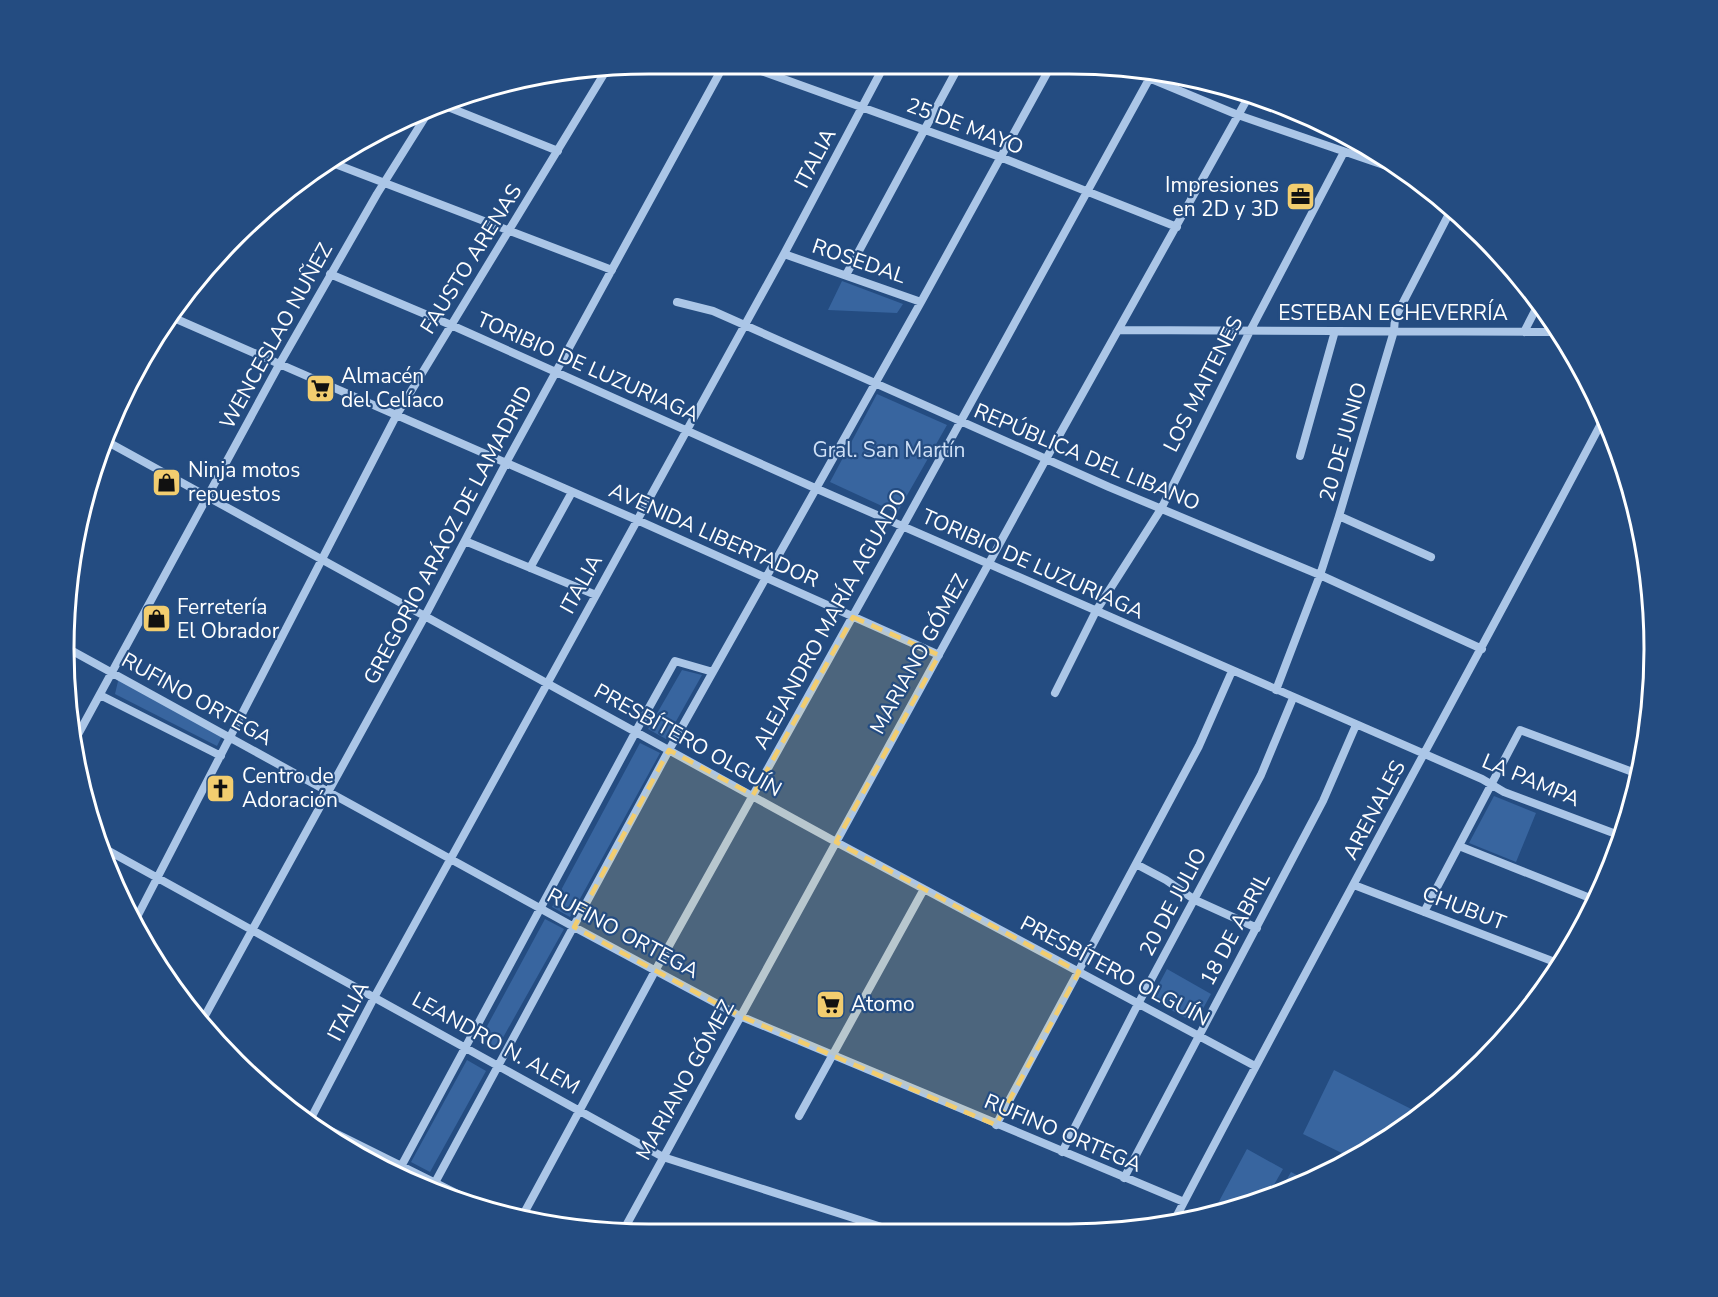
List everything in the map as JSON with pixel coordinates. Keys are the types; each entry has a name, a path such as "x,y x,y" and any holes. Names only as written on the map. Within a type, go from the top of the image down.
{"street":[{"name":"GREGORIO ARÁOZ DE LAMADRID","path":"205,1015 719,74"},
{"name":"25 DE MAYO","path":"770,74 1000,158 1176,227"},
{"name":"ITALIA","path":"310,1114 688,431 880,74"},
{"path":"846,275 955,74"},
{"path":"435,1183 669,750 1046,74"},
{"name":"FAUSTO ARENAS","path":"139,914 396,416 603,76"},
{"name":"ALEJANDRO MARÍA AGUADO","path":"526,1210 655,971 1149,79"},
{"path":"1166,82 1238,115 1377,163"},
{"name":"MARIANO GÓMEZ","path":"627,1223 1046,459 1246,101"},
{"path":"451,109 558,151"},
{"name":"WENCESLAO NUÑEZ","path":"79,732 330,274 424,119"},
{"name":"LOS MAITENES","path":"1054,693 1096,611 1161,509 1250,331 1344,152"},
{"path":"338,165 612,270"},
{"name":"20 DE JUNIO","path":"1276,690 1320,575 1339,516 1394,331 1395,318 1448,215"},
{"name":"ROSEDAL","path":"784,254 921,302"},
{"name":"TORIBIO DE LUZURIAGA","path":"330,274 451,325 815,488 1424,755"},
{"name":"REPÚBLICA DEL LIBANO","path":"677,302 713,311 961,422 1320,575 1482,648"},
{"path":"1524,332 1535,311"},
{"name":"AVENIDA LIBERTADOR","path":"177,319 637,520 939,655"},
{"name":"ESTEBAN ECHEVERRÍA","path":"1120,330 1550,332"},
{"path":"1300,456 1335,331"},
{"name":"ARENALES","path":"1178,1213 1600,426"},
{"name":"PRESBÍTERO OLGUÍN","path":"111,444 924,890 1255,1066"},
{"path":"530,568 572,492"},
{"path":"1339,516 1431,557"},
{"path":"465,541 596,596"},
{"name":"RUFINO ORTEGA","path":"74,652 540,909 740,1016 1184,1202"},
{"path":"401,1167 675,661 713,672"},
{"path":"996,1125 1198,746 1232,671"},
{"name":"RUFINO ORTEGA","path":"100,695 221,756"},
{"name":"20 DE JULIO","path":"1062,1152 1138,1004 1261,775 1293,698"},
{"name":"18 DE ABRIL","path":"1124,1178 1323,801 1356,725"},
{"path":"1424,912 1520,730 1631,771"},
{"name":"LA PAMPA","path":"1424,755 1482,779 1504,792 1614,833"},
{"path":"1460,846 1588,897"},
{"name":"LEANDRO N. ALEM","path":"111,852 663,1157 872,1224"},
{"path":"1136,864 1166,880 1195,900 1257,928"},
{"name":"CHUBUT","path":"1354,885 1552,961"},
{"path":"799,1116 924,890"}],"highlighted area":[{"path":"853,617 939,655 836,842 1079,972 996,1125 740,1016 574,927 669,750 753,795"}],"green space":[{"path":"842,281 903,304 897,313 828,310"},
{"name":"Gral. San Martín","path":"877,394 947,425 897,513 830,482"},
{"path":"682,670 702,675 666,739 648,729"},
{"path":"119,677 222,736 217,746 115,694"},
{"path":"640,743 660,753 570,917 552,907"},
{"path":"1494,796 1536,813 1516,862 1469,843"},
{"path":"545,919 564,929 496,1050 479,1041"},
{"path":"1167,969 1211,994 1195,1023 1151,999"},
{"path":"467,1060 486,1071 430,1172 411,1162"},
{"path":"1334,1070 1413,1110 1343,1154 1303,1134"},
{"path":"1247,1149 1283,1169 1273,1186 1218,1204"},
{"path":"1291,1172 1299,1176 1290,1180 1286,1182"}],"place":[{"name":"Impresiones en 2D y 3D","path":"1300,197"},
{"name":"Almacén del Celíaco","path":"320,388"},
{"name":"Ninja motos repuestos","path":"167,482"},
{"name":"Ferretería El Obrador","path":"156,619"},
{"name":"Centro de Adoración","path":"221,788"},
{"name":"Atomo","path":"830,1004"}]}
